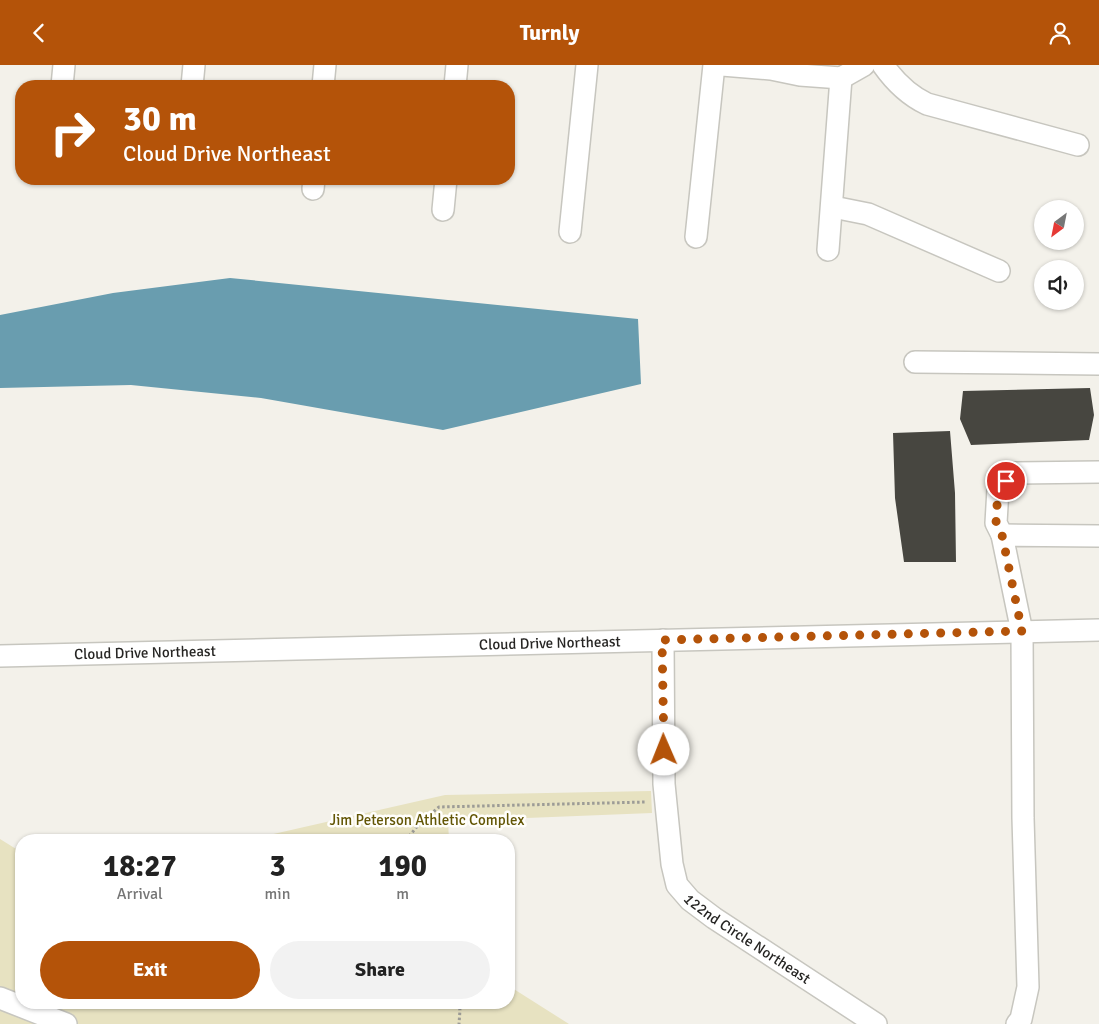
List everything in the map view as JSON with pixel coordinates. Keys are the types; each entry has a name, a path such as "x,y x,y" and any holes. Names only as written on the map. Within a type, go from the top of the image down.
{"street":[{"path":"63,80 64,65"},
{"path":"193,80 194,65"},
{"path":"324,80 326,65"},
{"path":"456,80 457,65"},
{"path":"570,231 587,65"},
{"path":"696,237 714,65"},
{"path":"722,65 771,69 800,75 841,79 864,65"},
{"path":"883,65 900,87 916,99 927,104 1078,145"},
{"path":"828,250 841,79"},
{"path":"443,210 445,185"},
{"path":"832,207 868,214 999,271"},
{"path":"915,362 1099,364"},
{"path":"1017,1024 1021,1019 1028,987 1023,818 1022,631 1002,535 996,523 998,489 1013,473 1099,472"},
{"path":"1002,535 1099,536"},
{"name":"Cloud Drive Northeast","path":"0,656 1099,630"},
{"name":"122nd Circle Northeast","path":"662,640 664,784 672,864 677,885 690,900 714,918 876,1024"},
{"path":"0,997 15,1003"},
{"path":"29,1009 66,1024"}],"path":[{"path":"411,834 420,823 439,807 666,801"},
{"path":"459,1024 460,1009"}],"green space":[{"name":"Jim Peterson Athletic Complex","path":"651,791 652,813 448,821 449,834 273,834 445,795"},
{"path":"0,839 15,848 15,1009 515,1009 515,990 569,1024 0,1024"}],"water":[{"path":"230,278 638,319 641,384 443,430 261,398 131,385 0,388 0,315 113,293"}],"building":[{"path":"1090,388 1094,415 1089,440 971,445 960,419 963,391"},
{"path":"950,431 955,493 956,562 904,562 895,498 893,433"}],"route":[{"path":"664,750 662,640 1022,631 1002,535 996,523 998,489 1006,481"}]}
